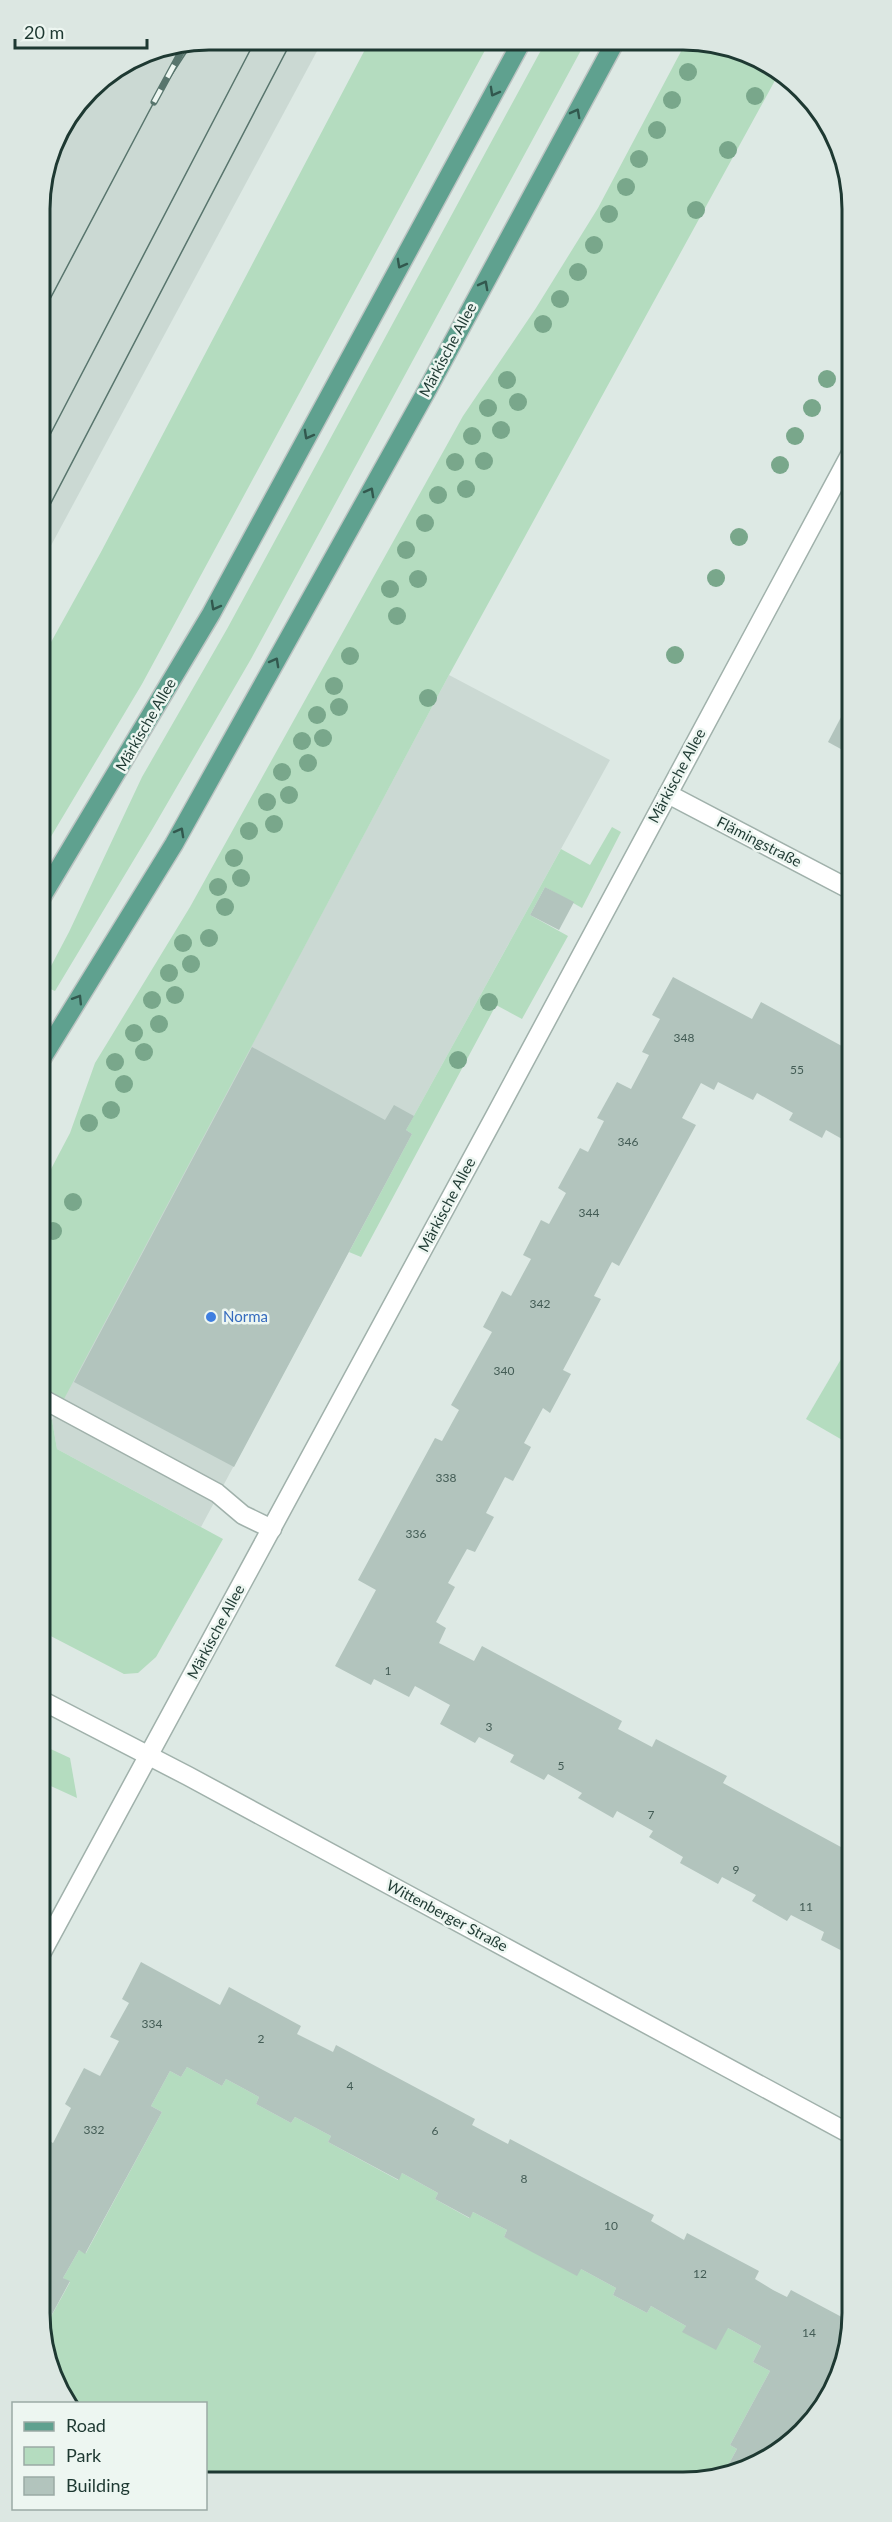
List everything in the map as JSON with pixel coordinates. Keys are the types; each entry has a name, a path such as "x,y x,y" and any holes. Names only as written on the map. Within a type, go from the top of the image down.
{"main road":[{"name":"Märkische Allee","path":"50,883 211,614 517,50"},
{"name":"Märkische Allee","path":"50,1044 174,844 426,392 611,50"}],"street":[{"name":"Märkische Allee","path":"50,1937 842,470"},
{"name":"Flämingstraße","path":"668,794 842,885"},
{"path":"50,1403 217,1493 243,1515 272,1529"},
{"name":"Wittenberger Straße","path":"50,1705 842,2130"}],"shaded area":[{"path":"318,50 50,547 50,198 55,167 71,129 89,104 112,82 157,58 187,51"},
{"path":"449,675 610,760 406,1130 412,1134 201,1527 57,1449 52,1420"}],"green space":[{"path":"365,50 485,50 142,684 50,838 50,644 101,552"},
{"path":"541,50 581,50 251,659 55,991 50,989 50,968 142,777 227,629"},
{"path":"682,50 725,55 745,62 776,79 449,675 64,1399 50,1391 50,1171 70,1133 95,1063 190,907 463,416 536,308 598,208"},
{"path":"612,827 621,832 582,908 545,887 530,915 568,936 522,1019 496,1005 361,1257 349,1252 412,1134 406,1130 561,849 590,865"},
{"path":"842,1357 842,1440 806,1419"},
{"path":"50,1419 57,1449 223,1539 156,1657 138,1673 124,1674 50,1636"},
{"path":"50,1749 70,1758 77,1798 50,1786"},
{"path":"187,2067 222,2086 226,2079 259,2097 256,2104 291,2123 295,2117 331,2136 328,2142 398,2180 402,2173 438,2193 435,2199 469,2218 473,2212 507,2230 504,2237 581,2269 616,2288 613,2295 647,2313 651,2306 686,2326 683,2332 728,2328 761,2346 753,2362 770,2371 730,2445 737,2449 728,2466 705,2471 684,2472 207,2472 207,2402 76,2402 58,2365 51,2335 50,2318 70,2282 63,2278 79,2250 86,2253 162,2112 151,2106 170,2071 181,2077"}],"building":[{"path":"842,715 842,750 828,742"},
{"path":"545,887 574,902 559,930 530,915"},
{"path":"673,977 752,1019 761,1002 842,1046 842,1139 826,1130 822,1138 789,1120 793,1113 757,1093 753,1100 718,1082 714,1090 701,1083 682,1118 696,1125 619,1266 612,1262 594,1296 601,1299 563,1370 571,1374 550,1413 543,1408 524,1443 531,1447 513,1481 505,1477 486,1513 494,1517 475,1552 467,1549 448,1583 455,1587 436,1622 446,1628 439,1643 474,1661 482,1646 622,1721 618,1729 652,1747 656,1739 727,1776 723,1783 842,1848 842,1951 821,1940 824,1932 791,1915 787,1921 752,1901 756,1895 722,1877 718,1884 680,1863 683,1857 649,1837 653,1831 617,1811 613,1818 578,1798 582,1793 548,1774 544,1780 510,1762 514,1755 479,1737 475,1743 440,1724 450,1705 415,1686 409,1697 374,1679 371,1685 335,1666 376,1590 358,1580 435,1438 442,1441 459,1410 451,1405 492,1332 483,1327 502,1291 511,1296 531,1259 523,1255 541,1220 549,1224 566,1193 558,1188 580,1148 588,1152 604,1121 597,1118 617,1082 631,1089 649,1055 642,1052 660,1019 652,1015"},
{"name":"Norma","path":"252,1047 385,1120 394,1105 414,1116 406,1130 412,1134 234,1467 74,1382"},
{"path":"141,1962 220,2005 229,1987 301,2026 297,2034 333,2052 336,2045 475,2119 472,2125 508,2144 510,2139 654,2215 651,2221 684,2240 687,2233 759,2271 755,2279 773,2290 787,2297 791,2290 842,2317 837,2355 816,2402 788,2433 772,2446 728,2466 737,2449 730,2445 770,2371 753,2362 761,2346 728,2328 716,2350 682,2332 686,2326 651,2306 647,2313 613,2295 616,2288 581,2269 577,2276 504,2237 507,2230 473,2212 470,2218 435,2199 438,2193 402,2173 399,2180 328,2142 331,2136 295,2117 291,2123 256,2104 259,2097 226,2079 222,2086 187,2067 181,2077 170,2071 151,2106 162,2112 85,2254 79,2250 63,2278 70,2281 50,2318 50,2142 53,2143 71,2108 65,2104 84,2068 100,2076 119,2041 110,2037 129,2003 122,1999"}],"tram line":[{"path":"50,435 250,50"},
{"path":"50,505 287,50"},
{"path":"50,299 154,102 187,51"}],"railway":[{"path":"154,102 181,52"}],"place":[{"name":"Norma","path":"211,1317"}]}
